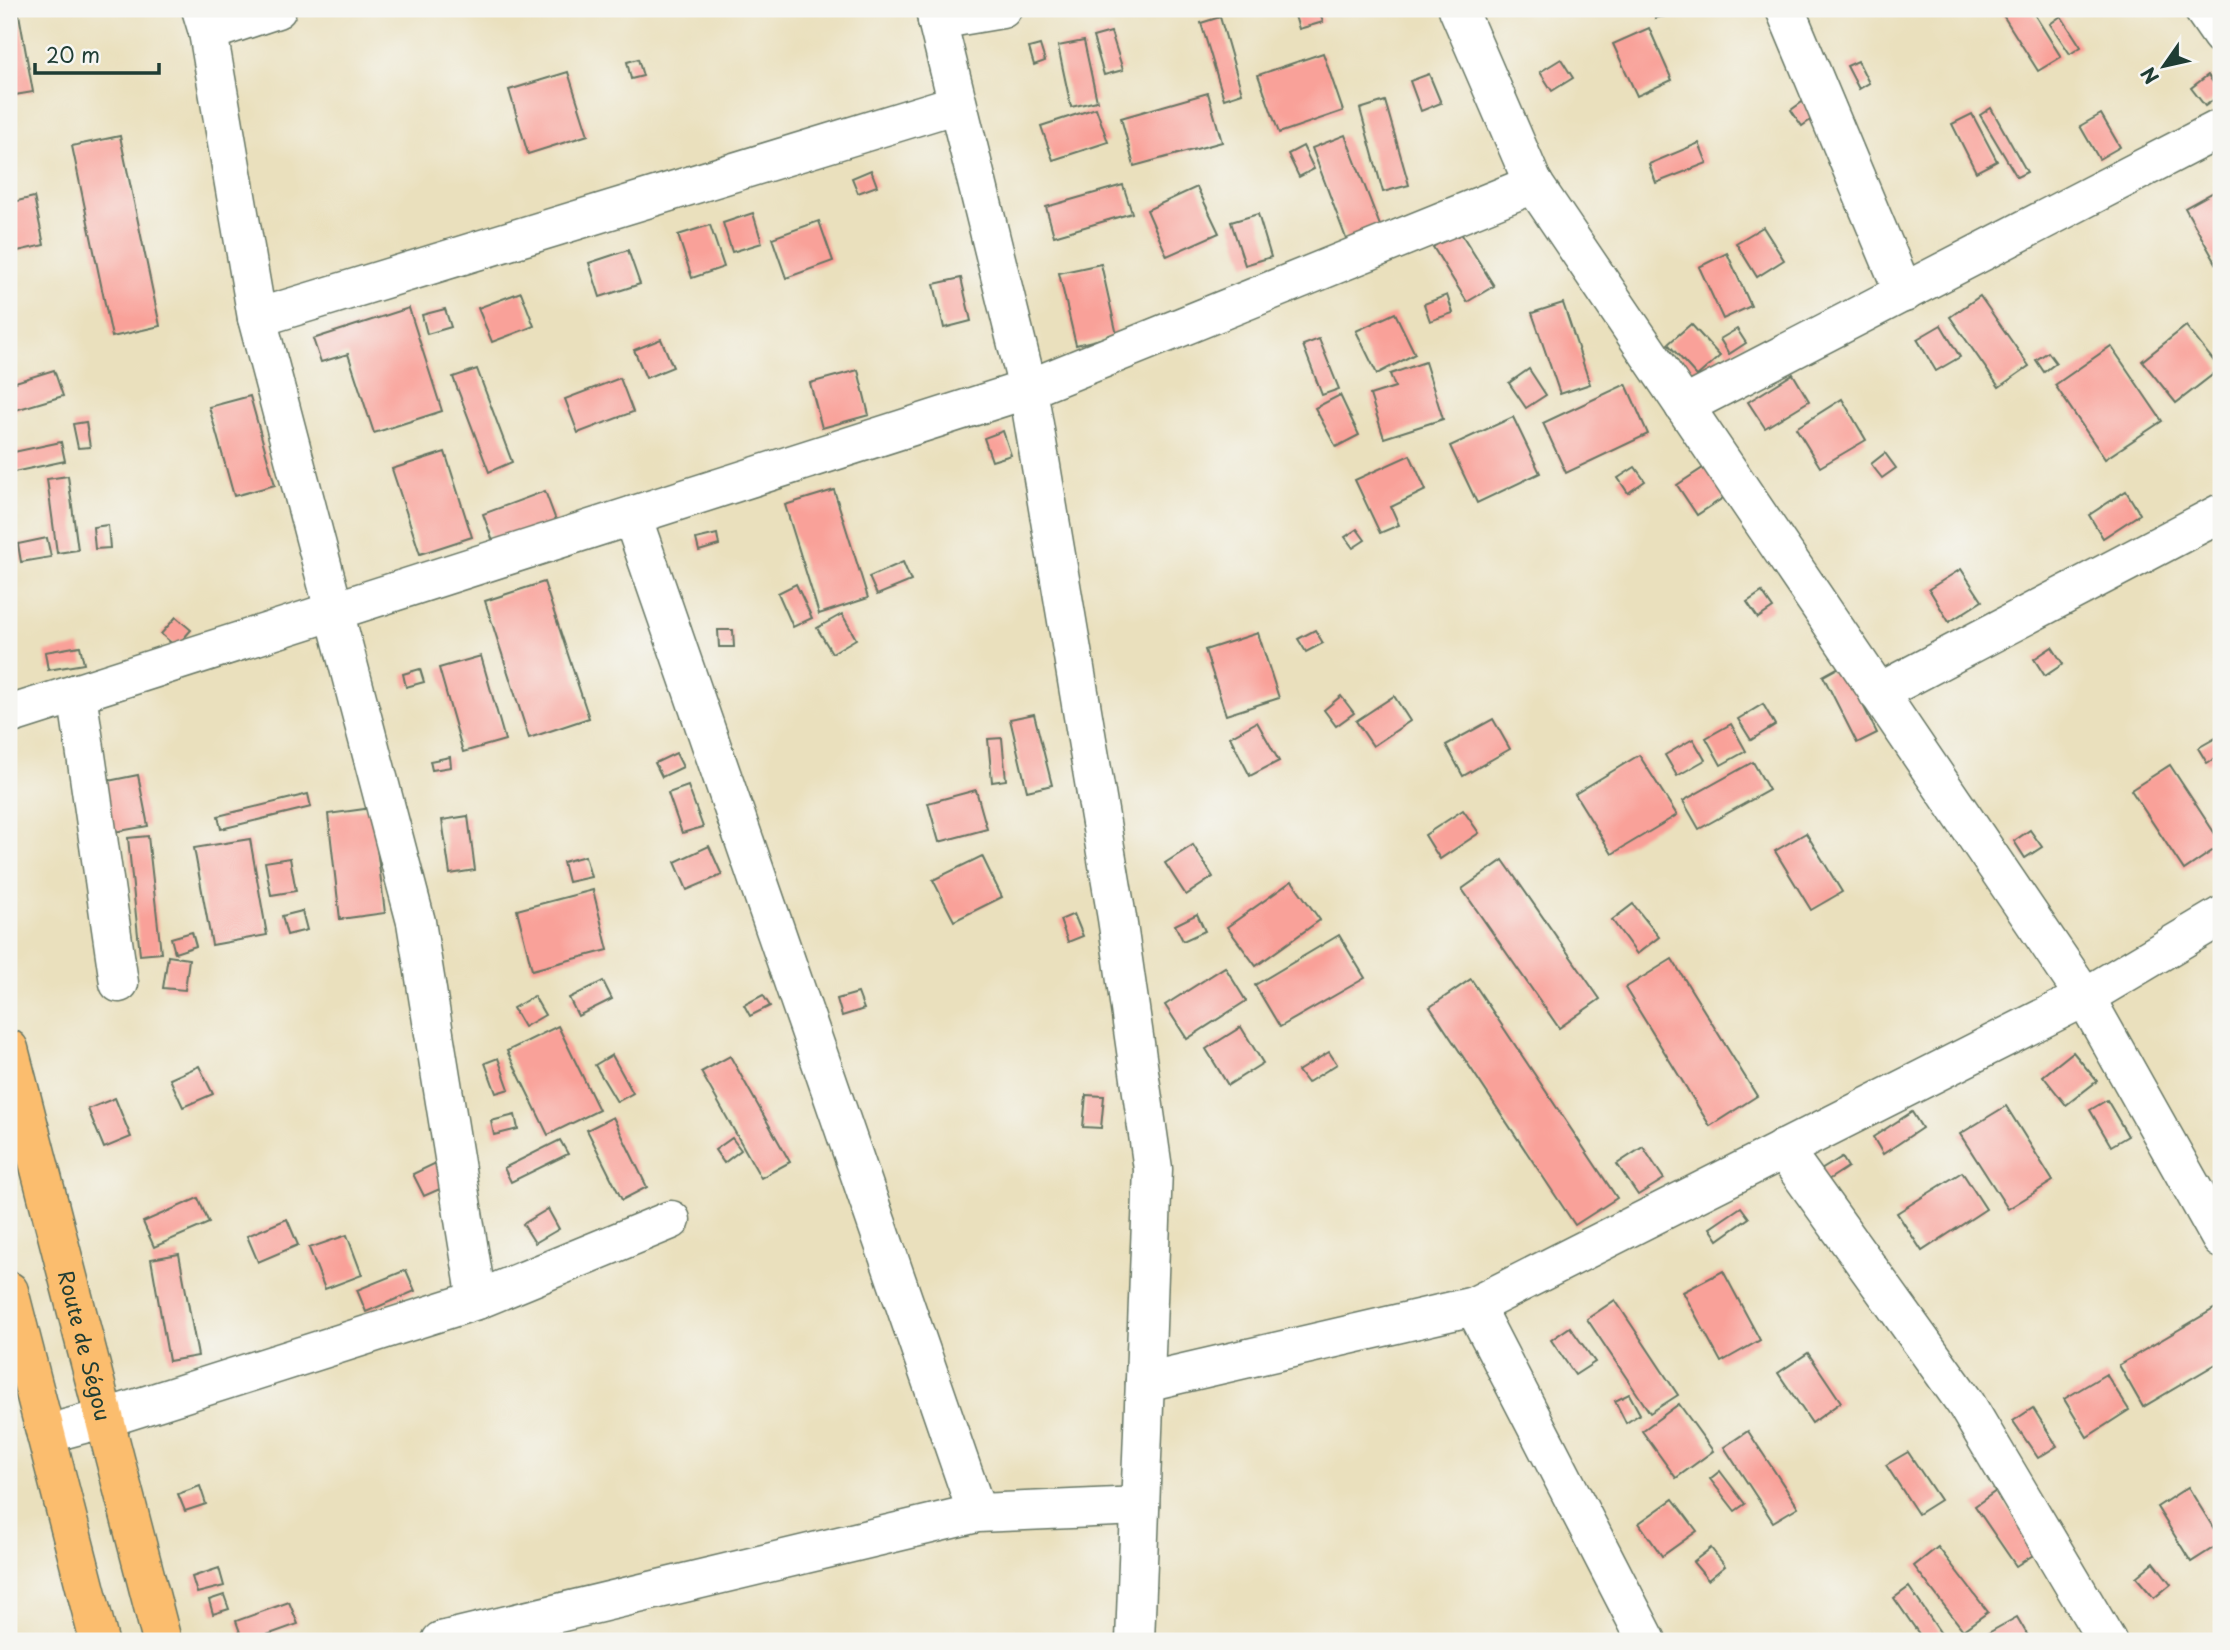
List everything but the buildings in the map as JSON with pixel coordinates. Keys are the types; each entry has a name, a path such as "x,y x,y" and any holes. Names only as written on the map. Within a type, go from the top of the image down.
{"highway":[{"name":"Route de Ségou","path":"9,1049 21,1147 106,1418 162,1641"},
{"path":"9,1291 99,1641"}],"street":[{"path":"277,9 204,20 257,318 416,922 477,1300"},
{"path":"1002,9 936,14 1028,389 1117,918 1153,1169 1135,1641"},
{"path":"1458,9 1534,184 2085,997 2221,1239"},
{"path":"1785,9 1904,293"},
{"path":"2203,9 2221,35"},
{"path":"257,318 957,104"},
{"path":"1684,406 2221,128"},
{"path":"9,715 1028,389 1534,184"},
{"path":"1878,692 2221,513"},
{"path":"632,516 977,1513"},
{"path":"77,693 119,983"},
{"path":"1145,1382 1474,1306 2085,997 2221,916"},
{"path":"1783,1150 1966,1404 2107,1641"},
{"path":"46,1434 106,1418 477,1300 671,1220"},
{"path":"1474,1306 1647,1641"},
{"path":"441,1641 977,1513 1140,1506"}]}
